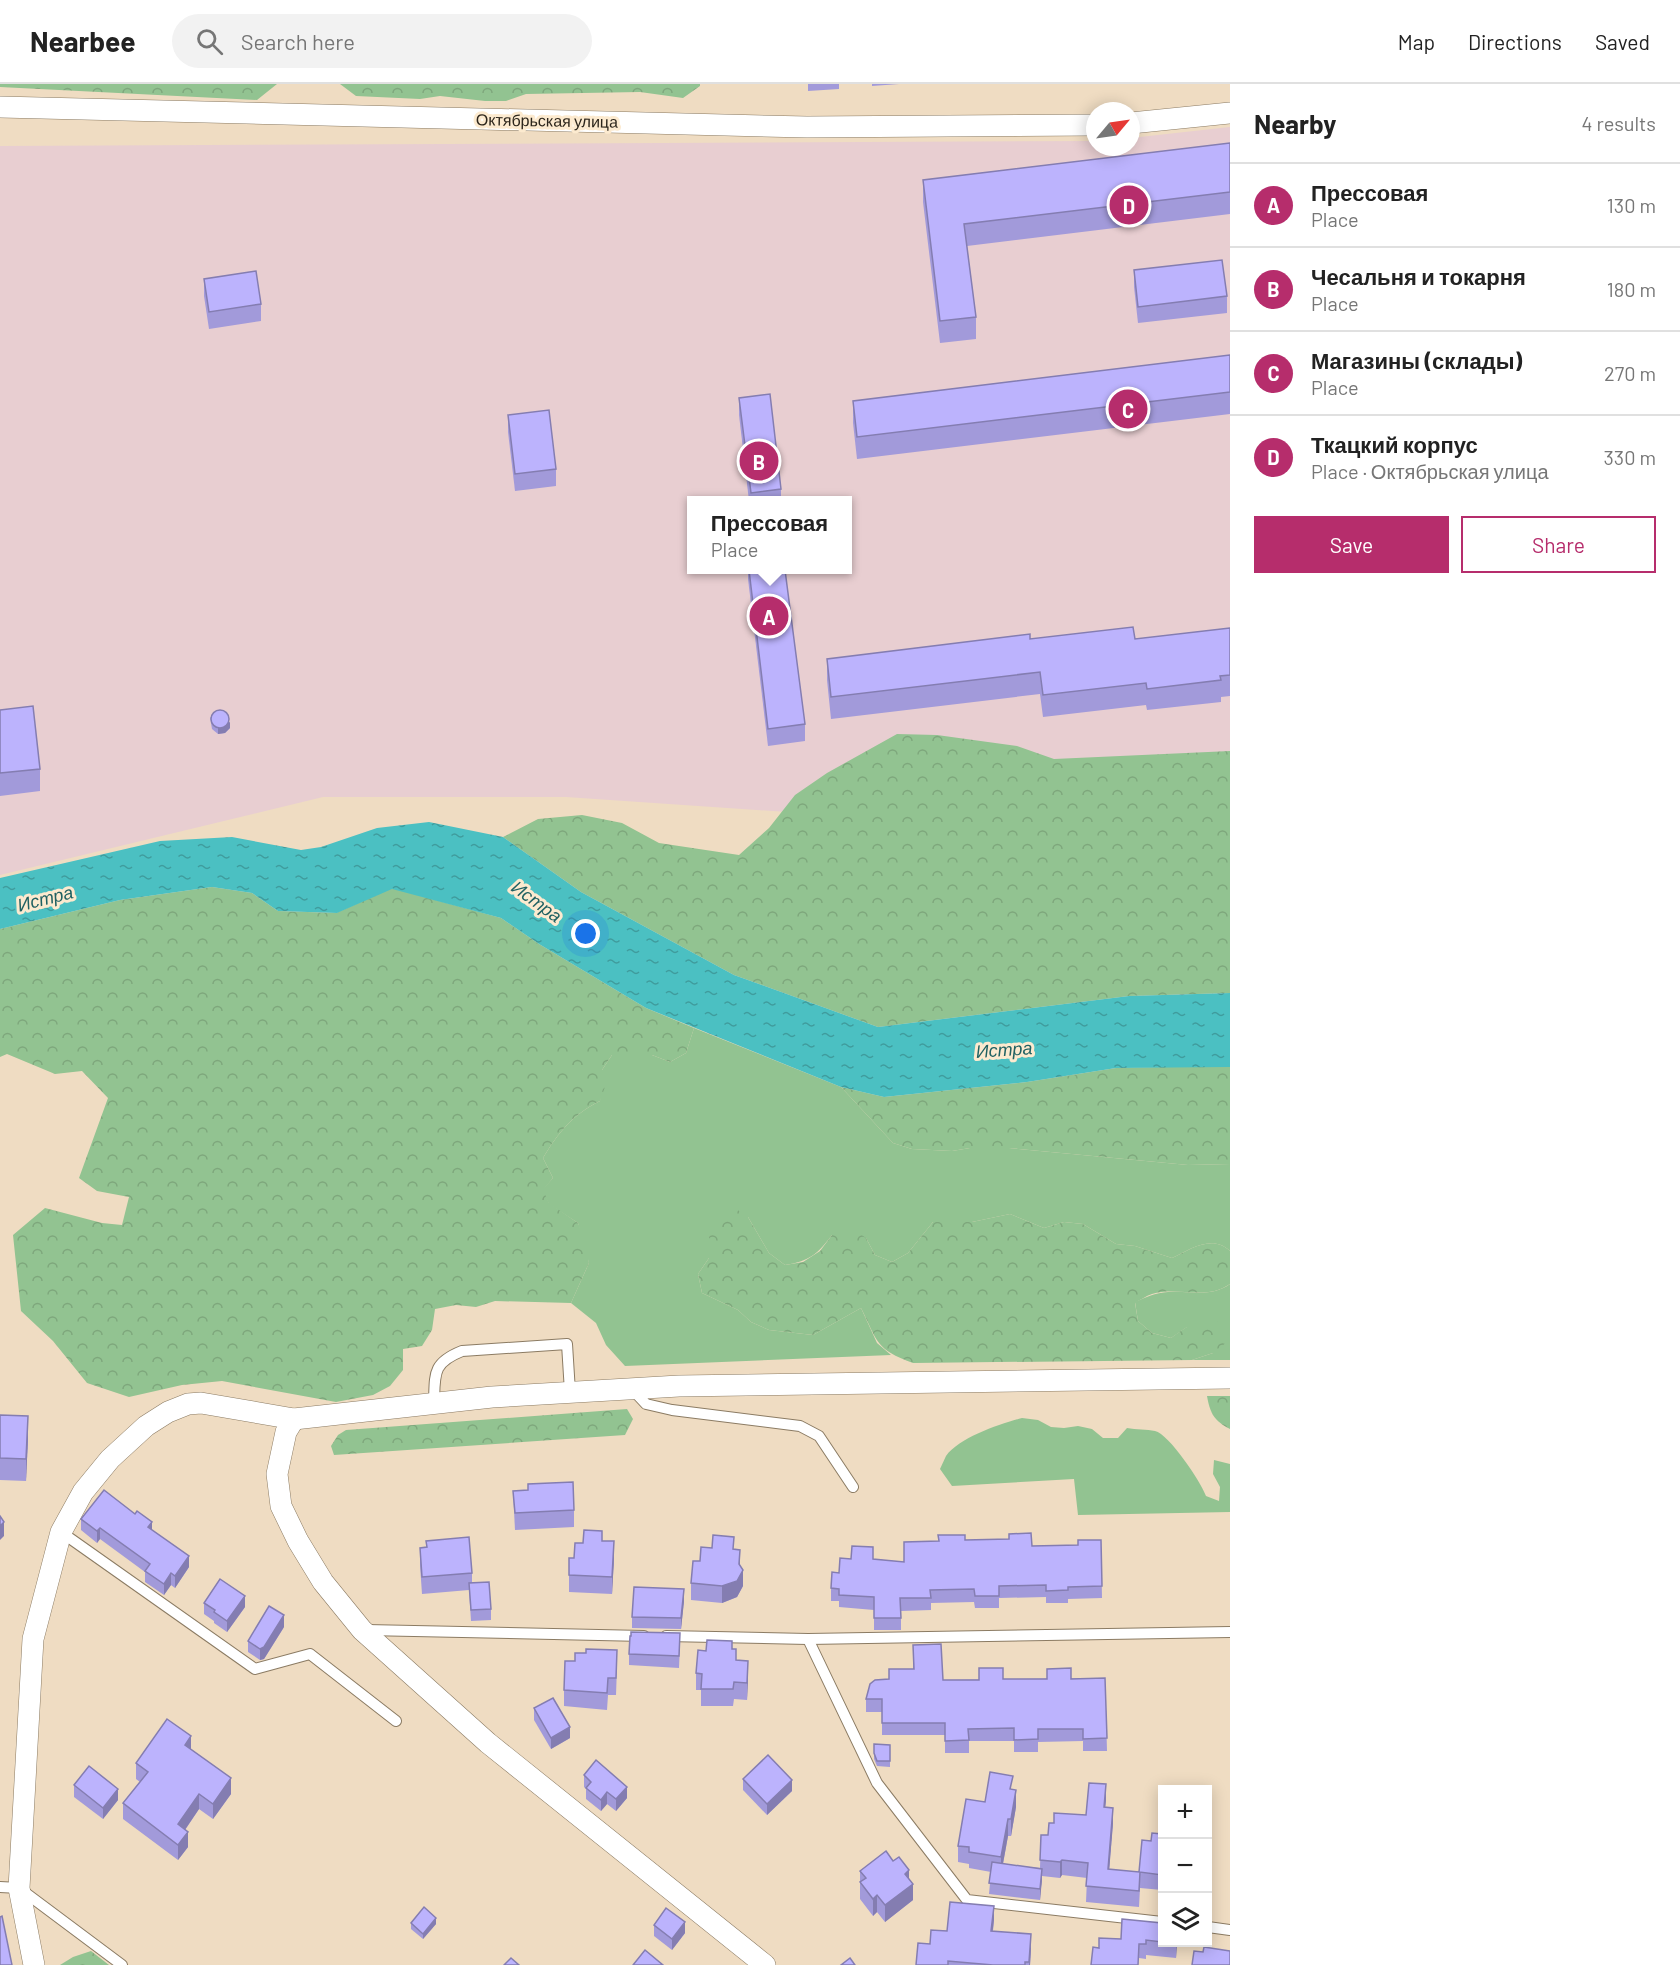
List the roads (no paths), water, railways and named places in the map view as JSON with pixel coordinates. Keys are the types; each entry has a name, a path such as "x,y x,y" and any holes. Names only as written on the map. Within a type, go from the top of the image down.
{"street":[{"name":"Октябрьская улица","path":"0,107 807,127 1086,125"},
{"path":"1140,122 1230,113"},
{"path":"34,1965 9,1888 33,1639 61,1532 83,1492 110,1459 146,1426 168,1412 188,1404 201,1403 294,1419 492,1397 679,1386 1230,1378"},
{"path":"294,1419 286,1432 277,1474 281,1506 298,1542 323,1582 362,1630 488,1743 765,1965"}],"lane":[{"path":"434,1403 435,1376 438,1365 462,1351 567,1344 570,1392"},
{"path":"631,1389 646,1404 672,1410 800,1426 819,1436 853,1487"},
{"path":"61,1532 255,1669 310,1654 396,1721"},
{"path":"362,1630 808,1639 1230,1632"},
{"path":"808,1639 877,1783 967,1900 1158,1922"},
{"path":"9,1888 122,1965"},
{"path":"1212,1928 1230,1930"}],"water":[{"name":"Истра","path":"429,822 503,837 581,892 734,975 878,1027 1129,996 1230,993 1230,1067 1116,1068 1027,1082 884,1097 841,1087 646,1008 539,944 501,918 392,889 337,913 278,911 252,893 212,887 120,900 0,929 0,878 160,841 232,837 301,850 321,847 377,828"}],"place":[{"name":"Ткацкий корпус","path":"1129,205"},
{"name":"Магазины (склады)","path":"1128,409"},
{"name":"Чесальня и токарня","path":"759,461"},
{"name":"Прессовая","path":"769,616"}]}
